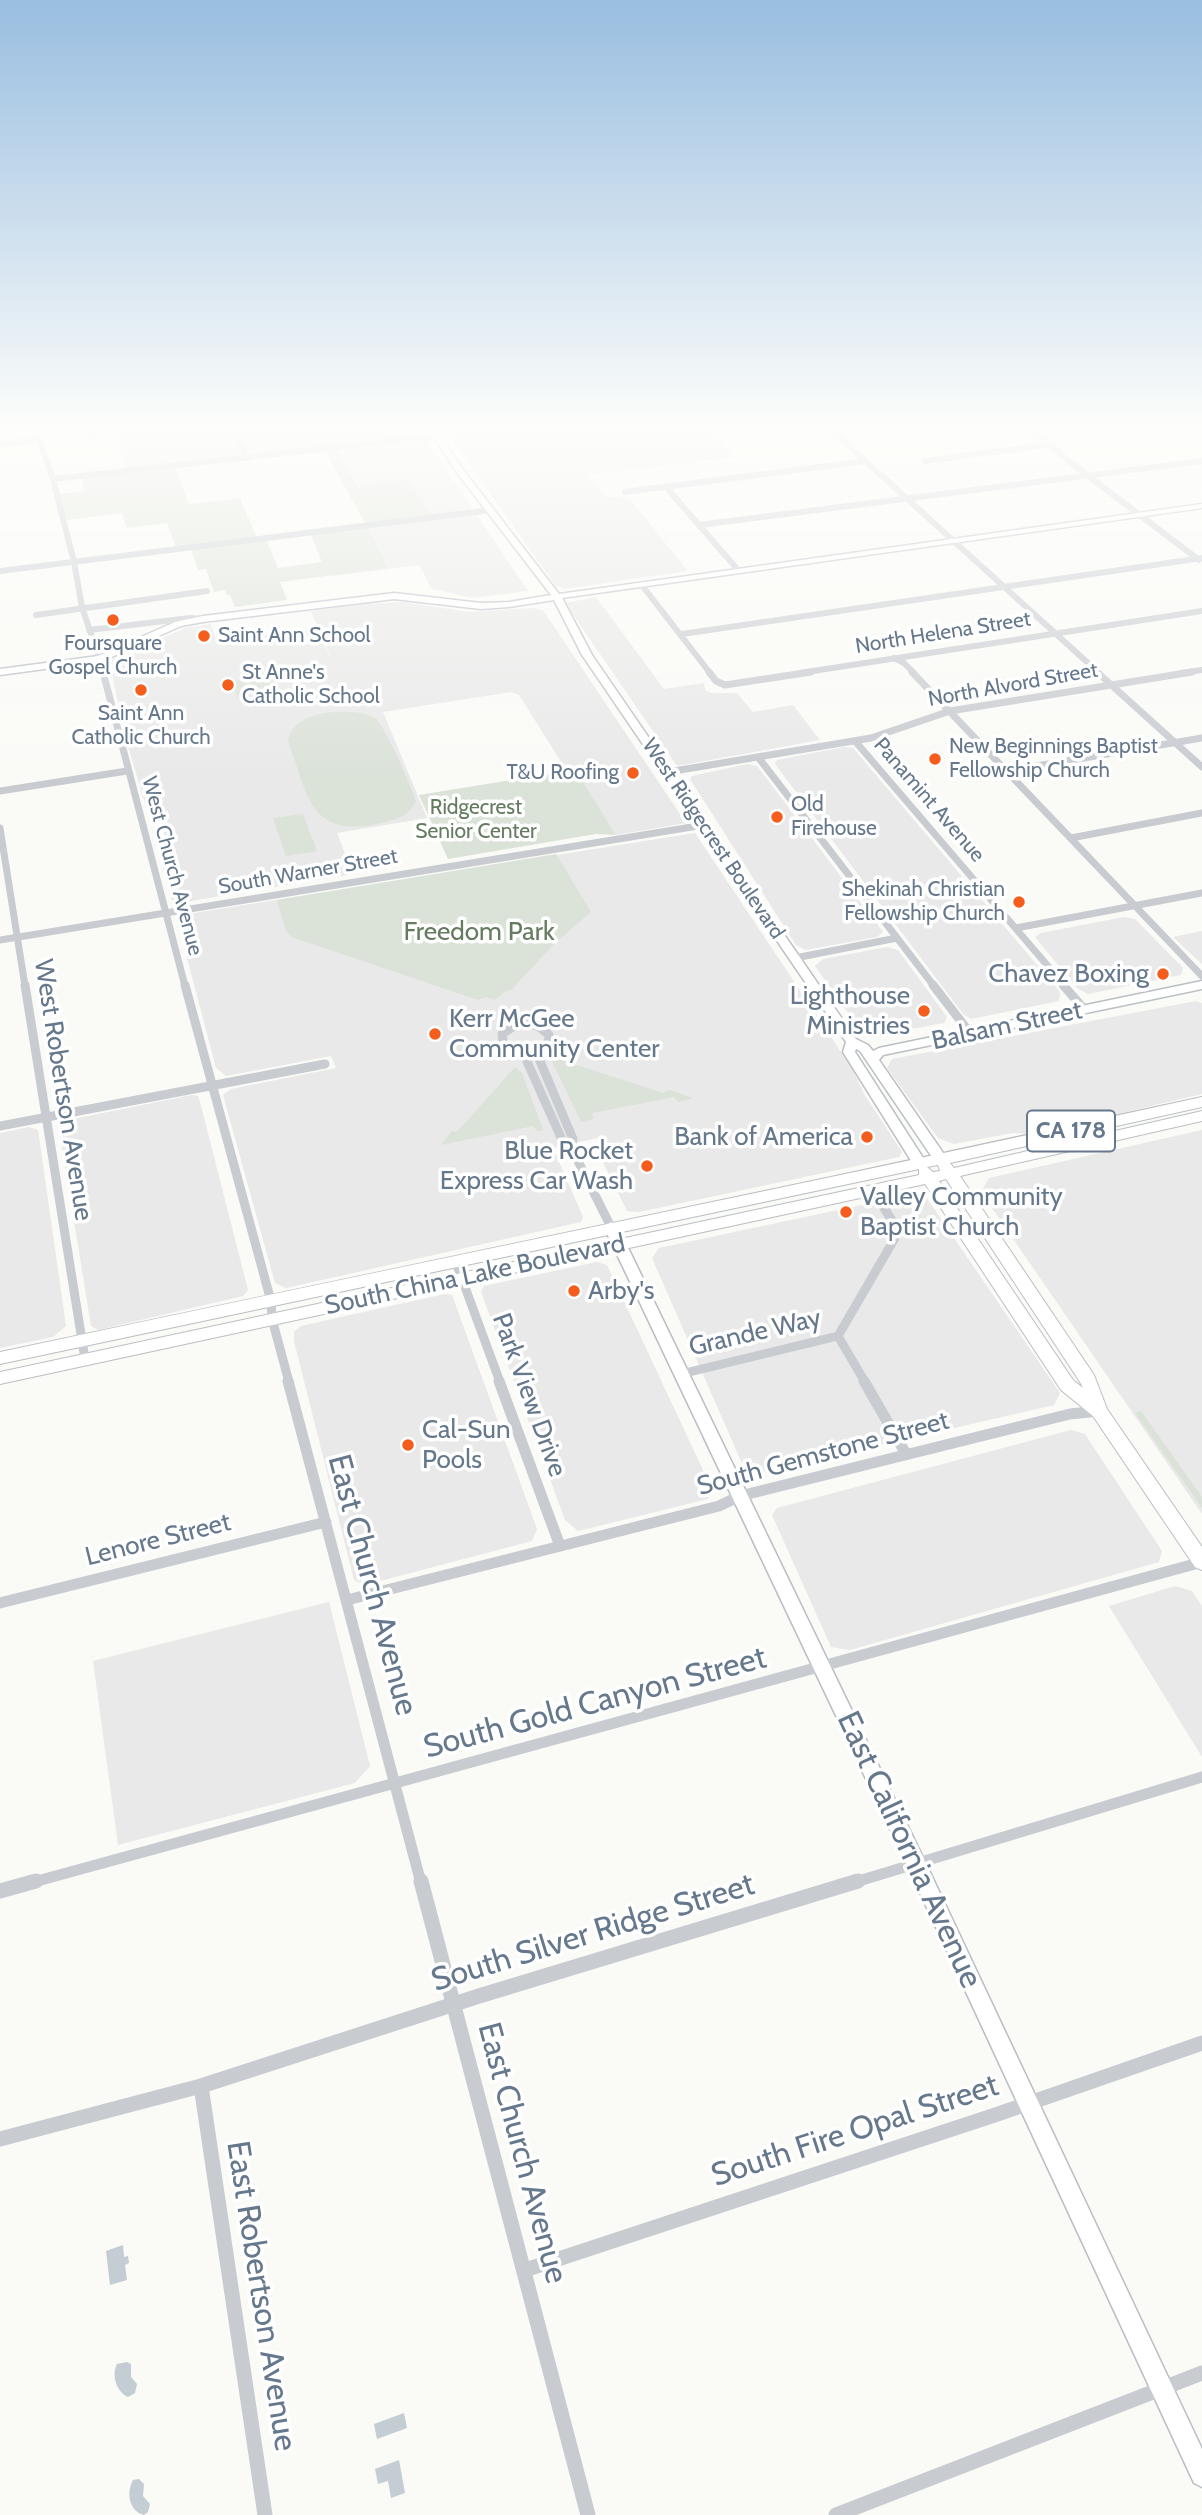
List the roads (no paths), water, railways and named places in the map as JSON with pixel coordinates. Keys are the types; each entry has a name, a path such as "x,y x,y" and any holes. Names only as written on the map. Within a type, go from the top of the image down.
{"main road":[{"name":"West Ridgecrest Boulevard","path":"516,542 556,596 546,604 569,634 576,635 852,1042 864,1048 941,1160"},
{"path":"0,672 100,659 178,624 203,619 355,599 416,596 486,606 936,542"},
{"name":"Balsam Street","path":"872,1060 879,1052 1202,985"},
{"name":"West Ridgecrest Boulevard","path":"852,1042 849,1052 1067,1385 1099,1411"},
{"name":"CA 178","path":"941,1160 1202,1102"},
{"path":"1148,1129 1154,1121 1202,1110"},
{"name":"CA 178","path":"950,1174 1202,1116"},
{"path":"941,1160 1088,1380 1099,1411 1202,1562"},
{"name":"South China Lake Boulevard","path":"0,1378 462,1278 615,1236 941,1160"},
{"name":"South China Lake Boulevard","path":"0,1358 455,1260 615,1236 950,1174"},
{"name":"East California Avenue","path":"615,1236 916,1863 1202,2474"}],"street":[{"name":"West Church Avenue","path":"69,542 82,607 100,659 165,914 271,1301 272,1320"},
{"path":"0,571 232,542"},
{"path":"714,542 738,570"},
{"path":"956,542 1202,767"},
{"path":"1177,542 1201,560"},
{"path":"641,583 682,634 1201,560"},
{"path":"36,615 207,591"},
{"name":"North Helena Street","path":"682,634 716,681 725,685 1202,611"},
{"path":"89,630 180,619 203,619"},
{"path":"894,658 904,663 1202,976"},
{"name":"North Alvord Street","path":"668,772 855,741 950,711 1202,670"},
{"path":"1007,771 1202,738"},
{"name":"Panamint Avenue","path":"855,741 1085,1010"},
{"path":"758,757 970,1033"},
{"path":"0,791 127,771"},
{"path":"1071,838 1202,813"},
{"name":"South Warner Street","path":"0,940 561,846 704,825"},
{"name":"West Robertson Avenue","path":"0,828 85,1359"},
{"path":"1016,928 1202,893"},
{"path":"795,958 897,938"},
{"path":"529,1024 545,1030 550,1041 548,1046 537,1055 525,1057 511,1055 504,1048 502,1034 506,1030 529,1024"},
{"path":"537,1055 570,1130 573,1139 571,1147"},
{"path":"525,1057 563,1142 571,1147 615,1236"},
{"name":"Balsam Street","path":"861,1071 872,1060"},
{"path":"0,1126 325,1064"},
{"name":"Grande Way","path":"681,1374 838,1336 895,1238 893,1222 872,1189"},
{"name":"Park View Drive","path":"455,1260 560,1546"},
{"name":"East Church Avenue","path":"272,1320 588,2515"},
{"path":"838,1336 906,1454"},
{"name":"South Gemstone Street","path":"346,1600 723,1505 740,1496 906,1454 1070,1414 1099,1411"},
{"name":"Lenore Street","path":"0,1603 326,1522"},
{"name":"South Gold Canyon Street","path":"0,1891 1202,1562"},
{"name":"South Silver Ridge Street","path":"0,2139 201,2085 453,2005 1202,1777"},
{"name":"South Fire Opal Street","path":"525,2270 1202,2043"},
{"name":"East Robertson Avenue","path":"201,2085 265,2515"},
{"path":"836,2515 1202,2374"}],"place":[{"name":"Foursquare Gospel Church","path":"113,620"},
{"name":"Saint Ann School","path":"204,636"},
{"name":"St Anne's Catholic School","path":"228,685"},
{"name":"Saint Ann Catholic Church","path":"141,690"},
{"name":"New Beginnings Baptist Fellowship Church","path":"935,759"},
{"name":"T&U Roofing","path":"633,773"},
{"name":"Old Firehouse","path":"777,817"},
{"name":"Shekinah Christian Fellowship Church","path":"1019,902"},
{"name":"Chavez Boxing","path":"1163,974"},
{"name":"Lighthouse Ministries","path":"924,1011"},
{"name":"Kerr McGee Community Center","path":"435,1034"},
{"name":"Bank of America","path":"867,1137"},
{"name":"Blue Rocket Express Car Wash","path":"647,1166"},
{"name":"Valley Community Baptist Church","path":"846,1212"},
{"name":"Arby's","path":"574,1291"},
{"name":"Cal-Sun Pools","path":"408,1445"}],"park label":[{"name":"Ridgecrest Senior Center","path":"476,820"},
{"name":"Freedom Park","path":"479,932"}]}
